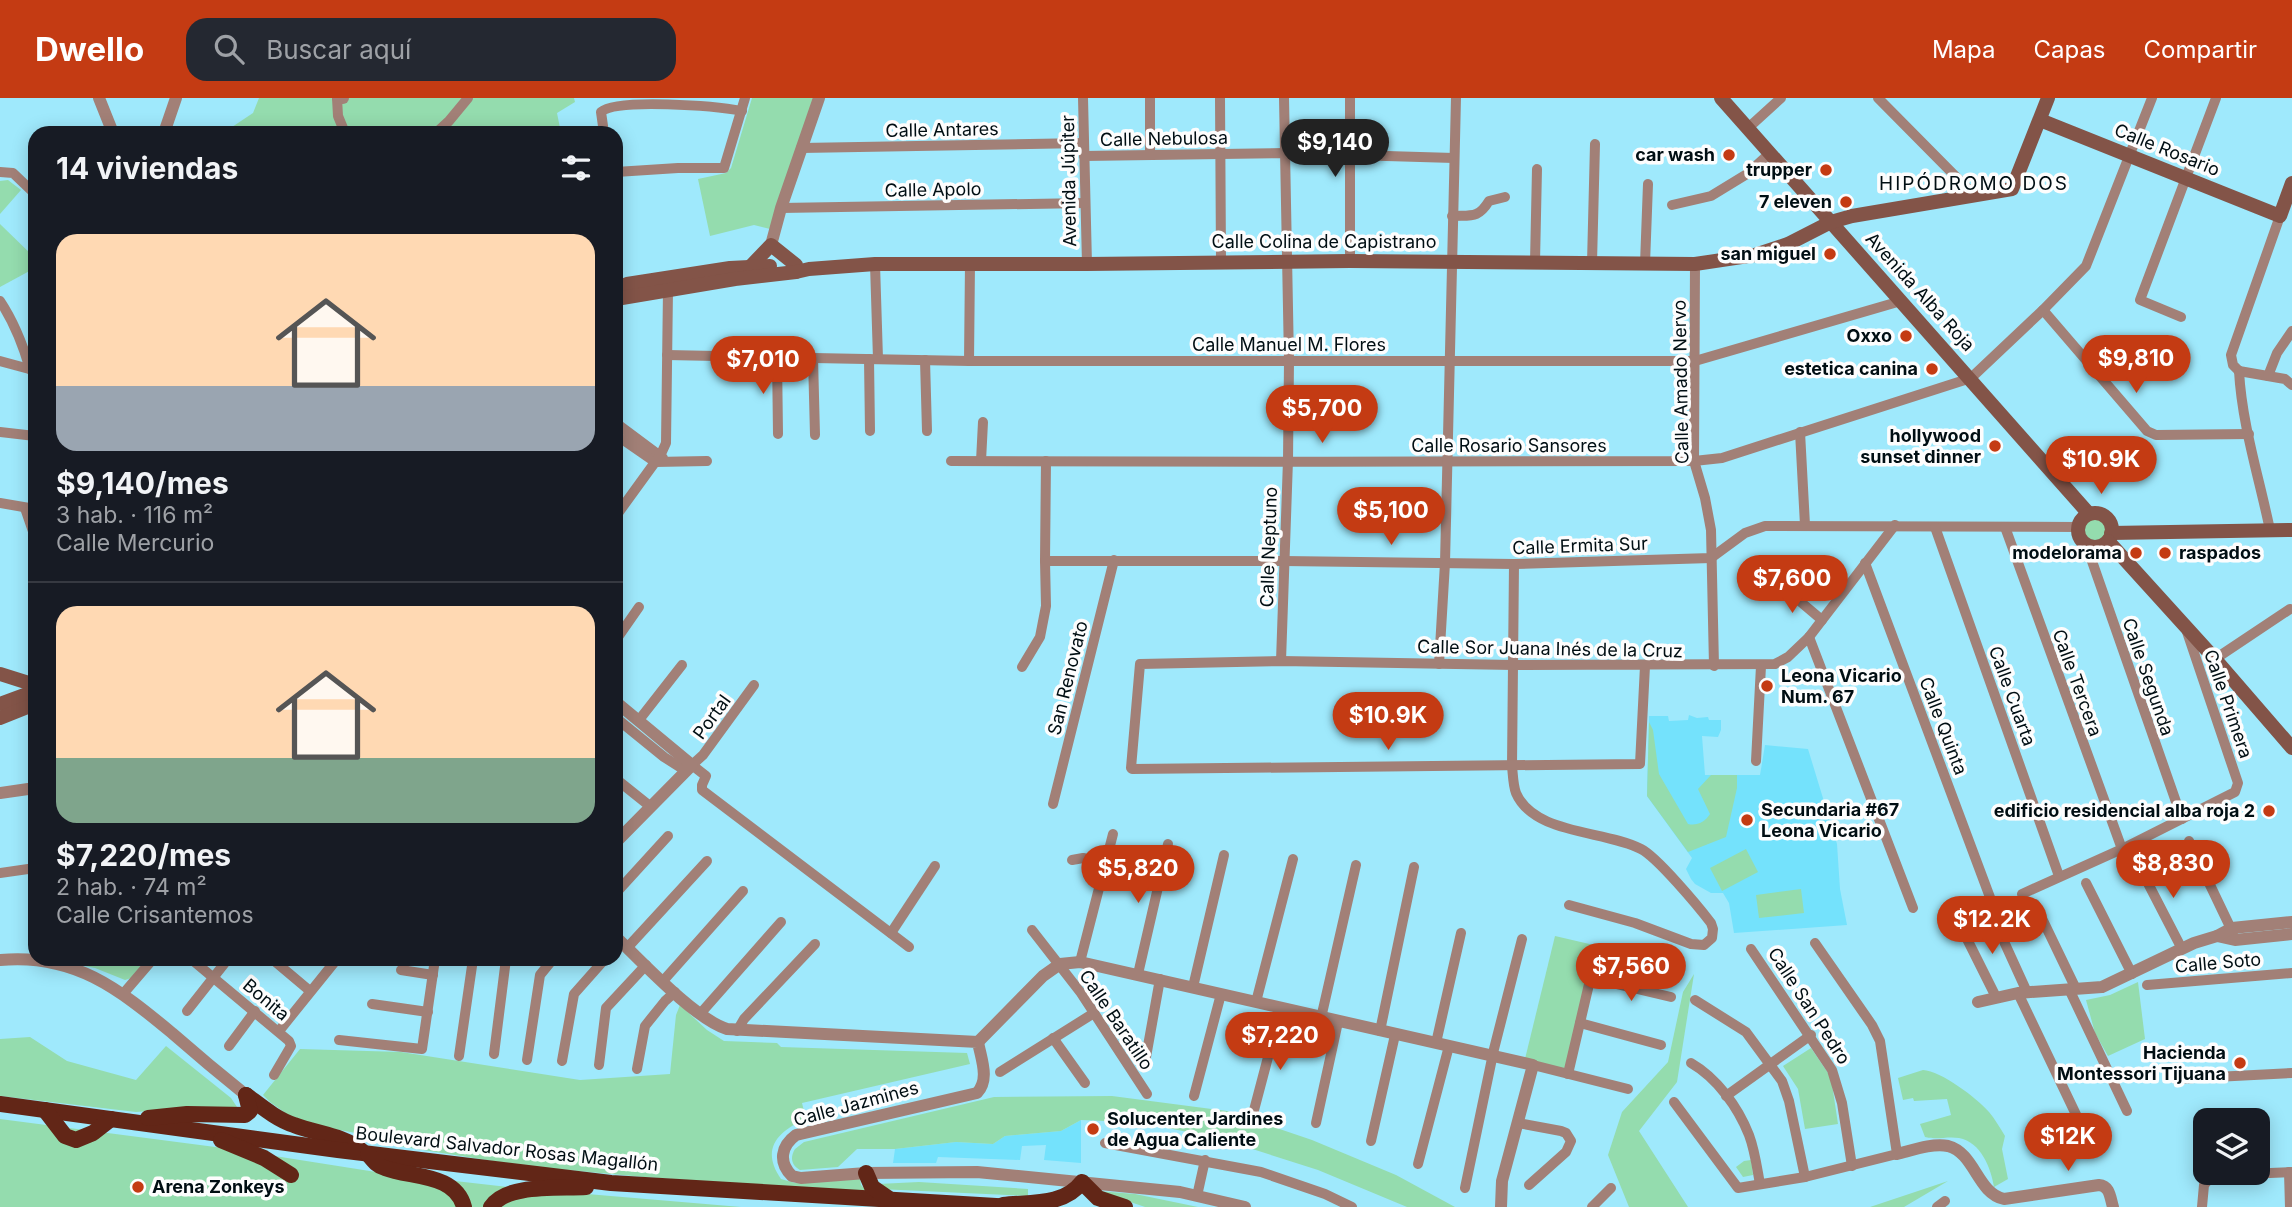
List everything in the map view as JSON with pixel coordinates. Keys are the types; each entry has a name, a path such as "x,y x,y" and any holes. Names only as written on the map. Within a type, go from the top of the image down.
{"highway":[{"path":"45,1110 65,1136 76,1140 118,1120 178,1114 245,1115 250,1108 246,1095"},
{"path":"246,1095 281,1120 345,1140 386,1169 435,1180 452,1188 458,1193 464,1207"},
{"name":"Boulevard Salvador Rosas Magallón","path":"0,1104 366,1154 641,1184 1013,1207"},
{"path":"190,1130 264,1158 291,1175"},
{"path":"866,1173 872,1187 890,1199"},
{"path":"994,1206 1055,1200 1070,1195 1082,1182 1098,1198 1125,1207"},
{"path":"491,1207 506,1194 519,1191 641,1184"}],"main road":[{"name":"Avenida Alba Roja","path":"1721,98 2089,514"},
{"path":"2040,120 2048,98"},
{"name":"Calle Colina de Capistrano","path":"623,298 748,272 875,264 1535,261 1695,264 1755,256 1852,215 2012,189 2040,120"},
{"name":"Calle Rosario","path":"2040,120 2280,216"},
{"path":"2280,216 2292,183"},
{"path":"748,272 771,245 800,269"},
{"name":"Calle Colina de Capistrano","path":"623,286 730,268 748,272"},
{"path":"2292,530 2110,537 2098,546 2087,544 2079,535 2078,527 2081,520 2089,514 2104,515 2111,524 2110,537 2215,659 2286,733 2292,748"},
{"path":"0,674 28,683"},
{"path":"4,706 28,694"},
{"path":"4,706 28,704"}],"street":[{"path":"99,98 110,126"},
{"path":"166,126 176,98"},
{"path":"342,126 338,116 337,98 343,98"},
{"path":"444,126 468,98"},
{"path":"623,171 724,167 746,98"},
{"path":"771,245 780,208 819,98"},
{"name":"Avenida Júpiter","path":"1083,98 1087,264"},
{"path":"1150,98 1150,154"},
{"path":"1220,98 1221,261"},
{"name":"Calle Neptuno","path":"1281,661 1289,361 1284,98"},
{"path":"1350,98 1350,261"},
{"path":"1439,664 1445,563 1456,98"},
{"path":"1747,129 1782,98"},
{"path":"1878,98 1973,194"},
{"path":"1971,378 2086,266 2152,98"},
{"path":"2181,317 2140,300 2216,98"},
{"path":"603,126 601,112 608,106 656,102 742,110"},
{"name":"Calle Antares","path":"802,148 1084,143"},
{"path":"1592,263 1595,144"},
{"name":"Calle Nebulosa","path":"1084,156 1285,153 1454,158"},
{"path":"1672,205 1711,196 1732,185 1769,154"},
{"path":"1535,261 1537,169"},
{"path":"3,171 13,173 28,187"},
{"path":"1645,264 1647,184"},
{"path":"1452,216 1476,215 1483,211 1489,201 1505,197"},
{"name":"Calle Apolo","path":"780,208 1085,203"},
{"path":"2270,530 2243,415 2239,371 2231,355 2280,216"},
{"path":"970,262 970,361"},
{"path":"870,431 875,264"},
{"name":"Calle Amado Nervo","path":"1695,264 1694,461 1711,530 1714,666"},
{"path":"623,507 661,460 666,441 668,290"},
{"path":"0,301 28,360"},
{"name":"Calle Manuel M. Flores","path":"667,355 970,361 1695,361 1901,301"},
{"path":"2043,310 2147,431 2156,435 2249,434"},
{"path":"2268,376 2277,353 2292,331"},
{"path":"777,357 778,434"},
{"path":"813,358 815,435"},
{"path":"925,360 927,431"},
{"path":"0,361 28,369"},
{"path":"2239,371 2286,379 2292,385"},
{"name":"Calle Rosario Sansores","path":"951,461 1694,461 1722,458 1971,378"},
{"path":"981,461 983,422"},
{"path":"623,429 661,460"},
{"path":"0,432 28,435"},
{"path":"1800,432 1805,525"},
{"path":"623,439 661,460 707,461"},
{"path":"1022,667 1040,637 1046,606 1046,461"},
{"path":"0,503 28,508"},
{"name":"Calle Sor Juana Inés de la Cruz","path":"1512,766 1131,769 1139,665 1281,661 1645,666 1775,664 1788,657 1809,637 1895,525"},
{"path":"1711,558 1745,533 1765,526 2078,527"},
{"name":"Calle Cuarta","path":"1935,527 2059,876"},
{"name":"Calle Tercera","path":"2005,527 2122,849"},
{"name":"Calle Segunda","path":"2087,544 2182,819"},
{"name":"Calle Ermita Sur","path":"1045,561 1514,564 1711,558"},
{"name":"San Renovato","path":"1053,804 1114,560"},
{"name":"Calle Quinta","path":"1865,563 1991,900"},
{"path":"1514,564 1512,766 1515,791 1530,813 1648,853 1711,923 1712,938 1704,945 1691,944 1635,923 1569,905"},
{"path":"1783,587 1822,620"},
{"path":"623,630 639,607"},
{"path":"2215,659 2290,609"},
{"name":"Calle Primera","path":"2182,819 2235,792 2238,783 2185,625"},
{"path":"1809,637 1913,908"},
{"path":"639,720 682,665"},
{"path":"1512,766 1640,764 1645,666"},
{"path":"1756,761 1761,666"},
{"name":"Portal","path":"689,768 703,755 754,685"},
{"path":"623,707 689,768"},
{"path":"623,724 664,757 706,776 702,785 706,794 909,947"},
{"path":"623,835 689,768"},
{"path":"623,785 650,807"},
{"path":"0,793 28,789"},
{"path":"2022,894 2182,819"},
{"path":"1080,962 1113,834"},
{"path":"623,884 668,836"},
{"path":"2189,841 2233,934"},
{"path":"1138,974 1168,844"},
{"path":"1193,987 1224,855"},
{"path":"1072,860 1083,858 1106,863"},
{"path":"1256,1002 1293,859"},
{"path":"623,940 707,861"},
{"path":"2138,864 2182,949"},
{"path":"1321,1018 1356,865"},
{"path":"891,933 935,866"},
{"path":"1380,1031 1414,867"},
{"path":"0,873 28,869"},
{"path":"2086,883 2132,974"},
{"path":"663,981 743,891"},
{"path":"2035,904 2127,1111"},
{"path":"700,1014 781,922"},
{"path":"1978,1002 2023,993 2102,986 2217,936 2292,922"},
{"path":"1996,924 2081,1125"},
{"path":"1961,927 1996,997"},
{"name":"Calle Baratillo","path":"1032,930 1060,964 1147,1094"},
{"path":"1418,1164 1443,1045 1461,933"},
{"path":"2233,934 2292,934"},
{"path":"1465,1188 1493,1056 1522,939"},
{"path":"1815,943 1872,1025 1880,1041 1898,1154"},
{"path":"737,1031 744,1019 814,944"},
{"path":"623,946 700,1014 718,1026 737,1031 978,1042 1043,976 1060,964 1080,962 1628,1088"},
{"name":"Calle San Pedro","path":"1751,948 1828,1062 1838,1085 1852,1167"},
{"path":"7,959 28,957"},
{"path":"7,959 28,961"},
{"path":"599,1065 606,1008 646,965"},
{"path":"61,966 86,972 123,994 246,1095"},
{"path":"123,994 147,966"},
{"name":"Bonita","path":"200,966 289,1041 291,1046 274,1075"},
{"path":"187,1011 223,966"},
{"path":"280,966 310,991"},
{"path":"279,1031 331,966"},
{"path":"339,1040 422,1049 434,966"},
{"path":"459,1056 472,966"},
{"path":"494,1054 505,966"},
{"path":"527,1060 538,979 546,966"},
{"path":"562,1061 573,994 598,966"},
{"path":"401,970 433,975"},
{"name":"Calle Soto","path":"2147,985 2292,973"},
{"path":"1146,1057 1160,979"},
{"path":"1567,1074 1590,980 1671,997"},
{"path":"637,1069 645,1026 675,992"},
{"path":"1194,1097 1221,994"},
{"path":"1695,1000 1746,1032 1771,1064 1787,1090 1805,1177"},
{"path":"372,1004 428,1012"},
{"path":"1252,1114 1281,1009"},
{"path":"229,1046 255,1012"},
{"path":"1000,1072 1094,1013"},
{"path":"1316,1124 1338,1022"},
{"path":"1580,1023 1661,1045"},
{"path":"1371,1141 1395,1035"},
{"path":"1726,1096 1811,1035"},
{"path":"1053,1038 1085,1083"},
{"name":"Calle Jazmines","path":"978,1042 985,1079 977,1093 804,1132 789,1140 782,1162 792,1176 802,1178 866,1173 977,1172 1197,1195 1245,1207"},
{"path":"1691,1063 1709,1075 1726,1096 1749,1135 1760,1184"},
{"path":"1501,1207 1502,1181 1533,1065"},
{"path":"2176,1079 2292,1073"},
{"path":"1674,1102 1735,1186 1743,1189 1852,1167 1937,1146 1953,1148 1961,1153 1989,1191 2005,1203 2099,1185 2106,1187 2113,1207"},
{"path":"1517,1123 1561,1131 1566,1133 1571,1141 1566,1152 1529,1185"},
{"path":"1105,1143 1261,1172 1325,1194 1352,1207"},
{"path":"1197,1195 1205,1160"},
{"path":"2202,1207 2204,1185 2209,1179 2222,1175 2291,1172 2290,1207"},
{"path":"1592,1207 1611,1188"}],"shaded area":[{"name":"Secundaria #67 Leona Vicario","path":"1689,715 1721,720 1718,737 1702,736 1705,775 1760,775 1765,745 1808,749 1837,844 1840,889 1847,925 1734,933 1729,903 1723,893 1711,893 1691,879 1686,869 1692,858 1647,796 1649,716 1668,716 1669,721 1688,720"},
{"path":"1081,1120 1081,1163 1044,1160 1046,1145 1022,1146 1020,1160 938,1157 936,1163 893,1163 895,1149 956,1142 993,1144 1005,1136 1061,1131"}],"green space":[{"path":"259,98 574,98 575,102 557,113 560,126 234,126 253,113"},
{"path":"752,98 815,98 770,229 754,225 710,236 698,179 726,173 731,168"},
{"path":"8,180 21,190 0,214 0,181"},
{"path":"0,224 28,251 28,272 0,287"},
{"path":"2091,518 2099,518 2106,525 2106,533 2099,540 2091,540 2084,533 2084,525"},
{"path":"1649,722 1653,730 1659,774 1688,824 1700,823 1710,814 1698,789 1711,775 1737,775 1737,788 1726,837 1688,852 1647,796"},
{"path":"1746,849 1758,872 1722,891 1710,868"},
{"path":"1801,889 1804,913 1759,918 1756,895"},
{"path":"1555,936 1598,946 1568,1074 1524,1063"},
{"path":"85,966 141,966 131,978 125,980"},
{"path":"1694,974 1677,1082 1639,1131 1688,1207 1629,1207 1608,1155 1622,1112 1668,1062 1683,992"},
{"path":"2138,982 2145,1039 2108,1056 2095,1033 2086,1000 2110,995"},
{"path":"680,1005 707,1030 724,1041 777,1043 781,1047 967,1053 970,1064 802,1103 806,1119 780,1135 772,1150 772,1159 781,1179 795,1183 860,1179 861,1185 869,1193 524,1166 404,1147 366,1135 298,1122 263,1095 300,1049 401,1052 580,1080 670,1074 676,1015"},
{"path":"30,1037 67,1061 136,1080 166,1046 231,1098 239,1110 136,1112 0,1096 0,1039"},
{"path":"1811,1048 1832,1084 1838,1124 1805,1129 1798,1089 1783,1066"},
{"path":"1923,1070 1939,1075 1958,1086 1991,1115 2005,1136 2002,1149 2008,1179 1994,1187 1984,1157 1967,1140 1925,1137 1920,1124 1951,1115 1947,1099 1903,1100 1898,1078"},
{"path":"1112,1096 1227,1111 1312,1140 1396,1175 1455,1207 1407,1207 1318,1170 1218,1138 1122,1119 1081,1120 1061,1131 1005,1136 993,1144 956,1142 895,1149 857,1149 838,1167 800,1170 792,1161 795,1149 804,1142 994,1097"},
{"path":"0,1119 223,1148 376,1172 516,1188 741,1207 0,1207"},
{"path":"1751,1160 1753,1175 1743,1177 1736,1167"},
{"path":"1948,1181 1904,1207 1870,1207"},
{"path":"919,1182 1028,1189 1028,1196 879,1189 878,1184"},
{"path":"1098,1191 1135,1194 1198,1207 1145,1207"}],"place":[{"name":"car wash","path":"1729,155"},
{"name":"trupper","path":"1826,170"},
{"name":"7 eleven","path":"1846,202"},
{"name":"san miguel","path":"1830,254"},
{"name":"Oxxo","path":"1906,336"},
{"name":"estetica canina","path":"1932,369"},
{"name":"hollywood sunset dinner","path":"1995,446"},
{"name":"modelorama","path":"2136,553"},
{"name":"raspados","path":"2165,553"},
{"name":"Leona Vicario Num. 67","path":"1767,686"},
{"name":"edificio residencial alba roja 2","path":"2269,811"},
{"name":"Secundaria #67 Leona Vicario","path":"1747,820"},
{"name":"Hacienda Montessori Tijuana","path":"2240,1063"},
{"name":"Solucenter Jardines de Agua Caliente","path":"1093,1129"},
{"name":"Arena Zonkeys","path":"138,1187"}],"district":[{"name":"HIPÓDROMO DOS","path":"1974,183"}]}
